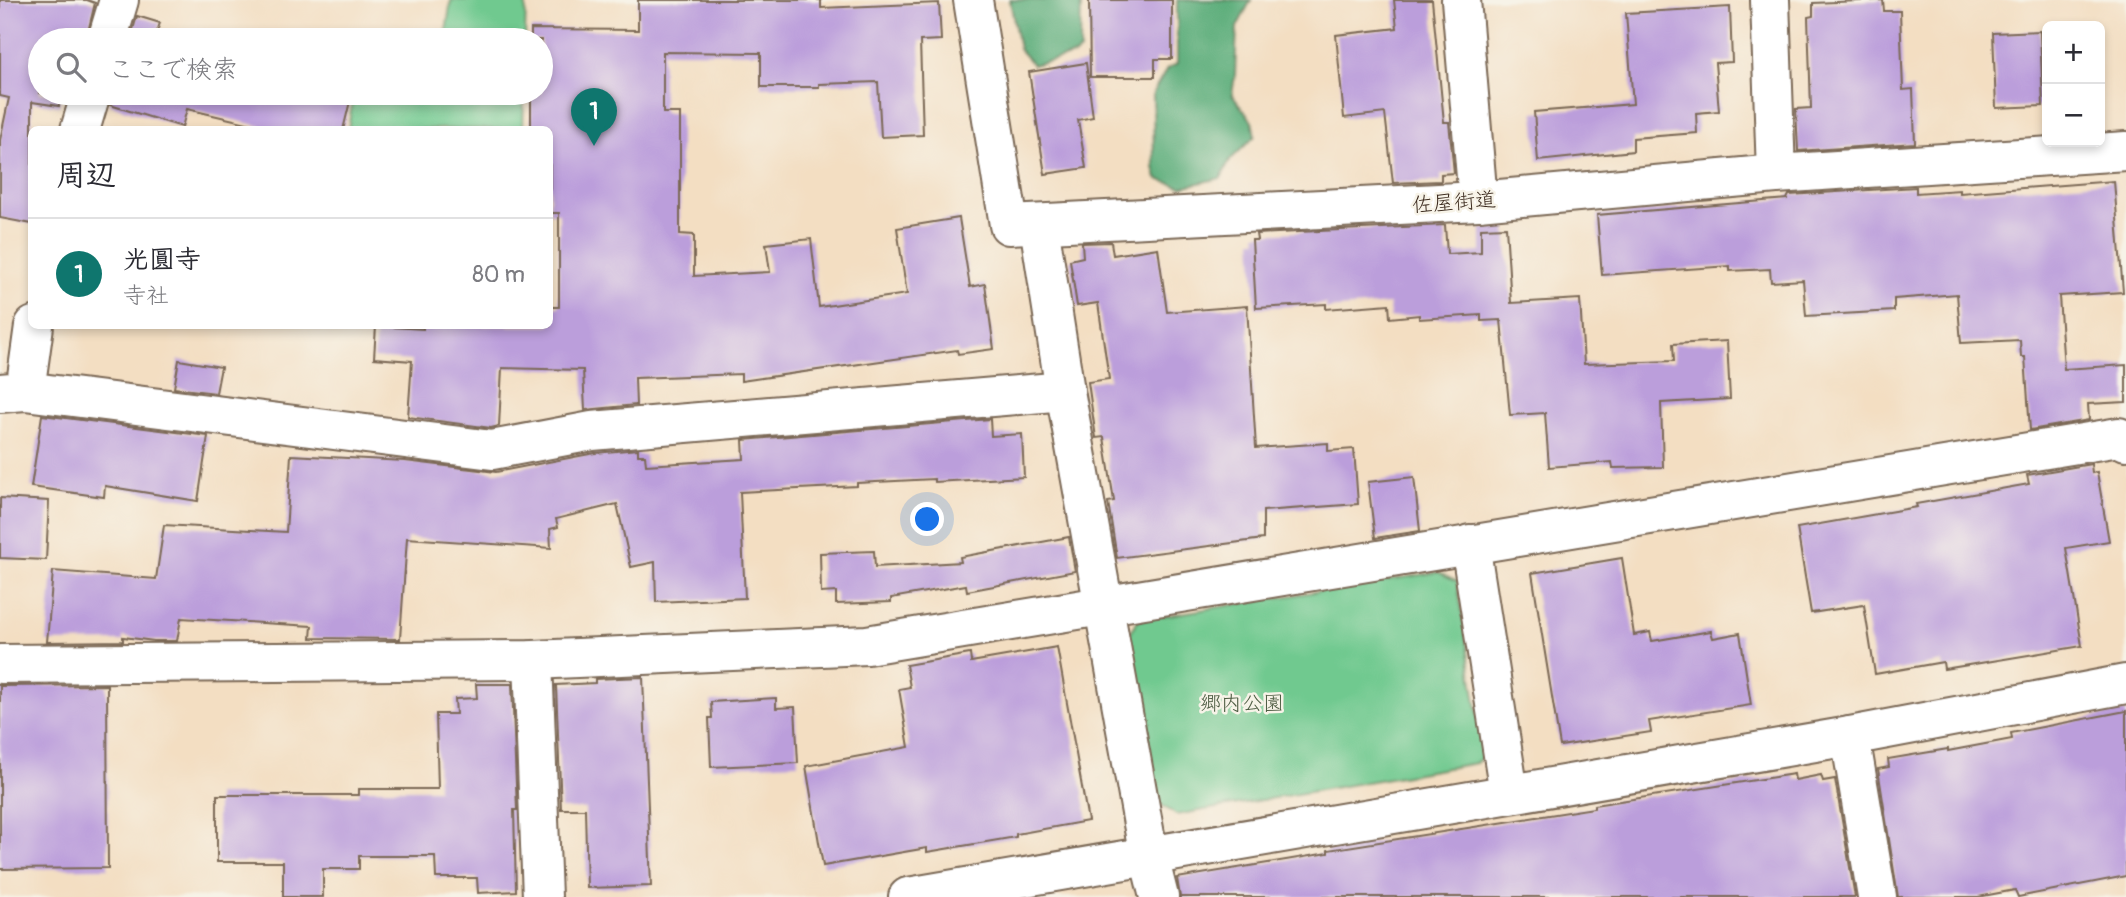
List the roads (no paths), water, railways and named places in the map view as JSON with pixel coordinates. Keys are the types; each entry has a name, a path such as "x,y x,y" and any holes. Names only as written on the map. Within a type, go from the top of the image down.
{"street":[{"path":"111,28 119,0"},
{"name":"佐屋街道","path":"973,0 1009,225 1478,201 1776,174 2126,151"},
{"path":"1461,0 1478,201"},
{"path":"1770,0 1776,174"},
{"path":"81,126 87,105"},
{"path":"1040,225 1065,391 1149,857 1159,897"},
{"path":"33,329 12,392 492,450 592,431 1065,391"},
{"path":"0,664 533,660 867,645 2105,439 2119,437 2126,441"},
{"path":"1470,544 1509,793"},
{"path":"533,660 542,897"},
{"path":"908,897 1850,736 2126,684"},
{"path":"1850,736 1877,897"}],"place":[{"name":"光圓寺","path":"594,146"}],"park label":[{"name":"郷内公園","path":"1242,703"}]}
